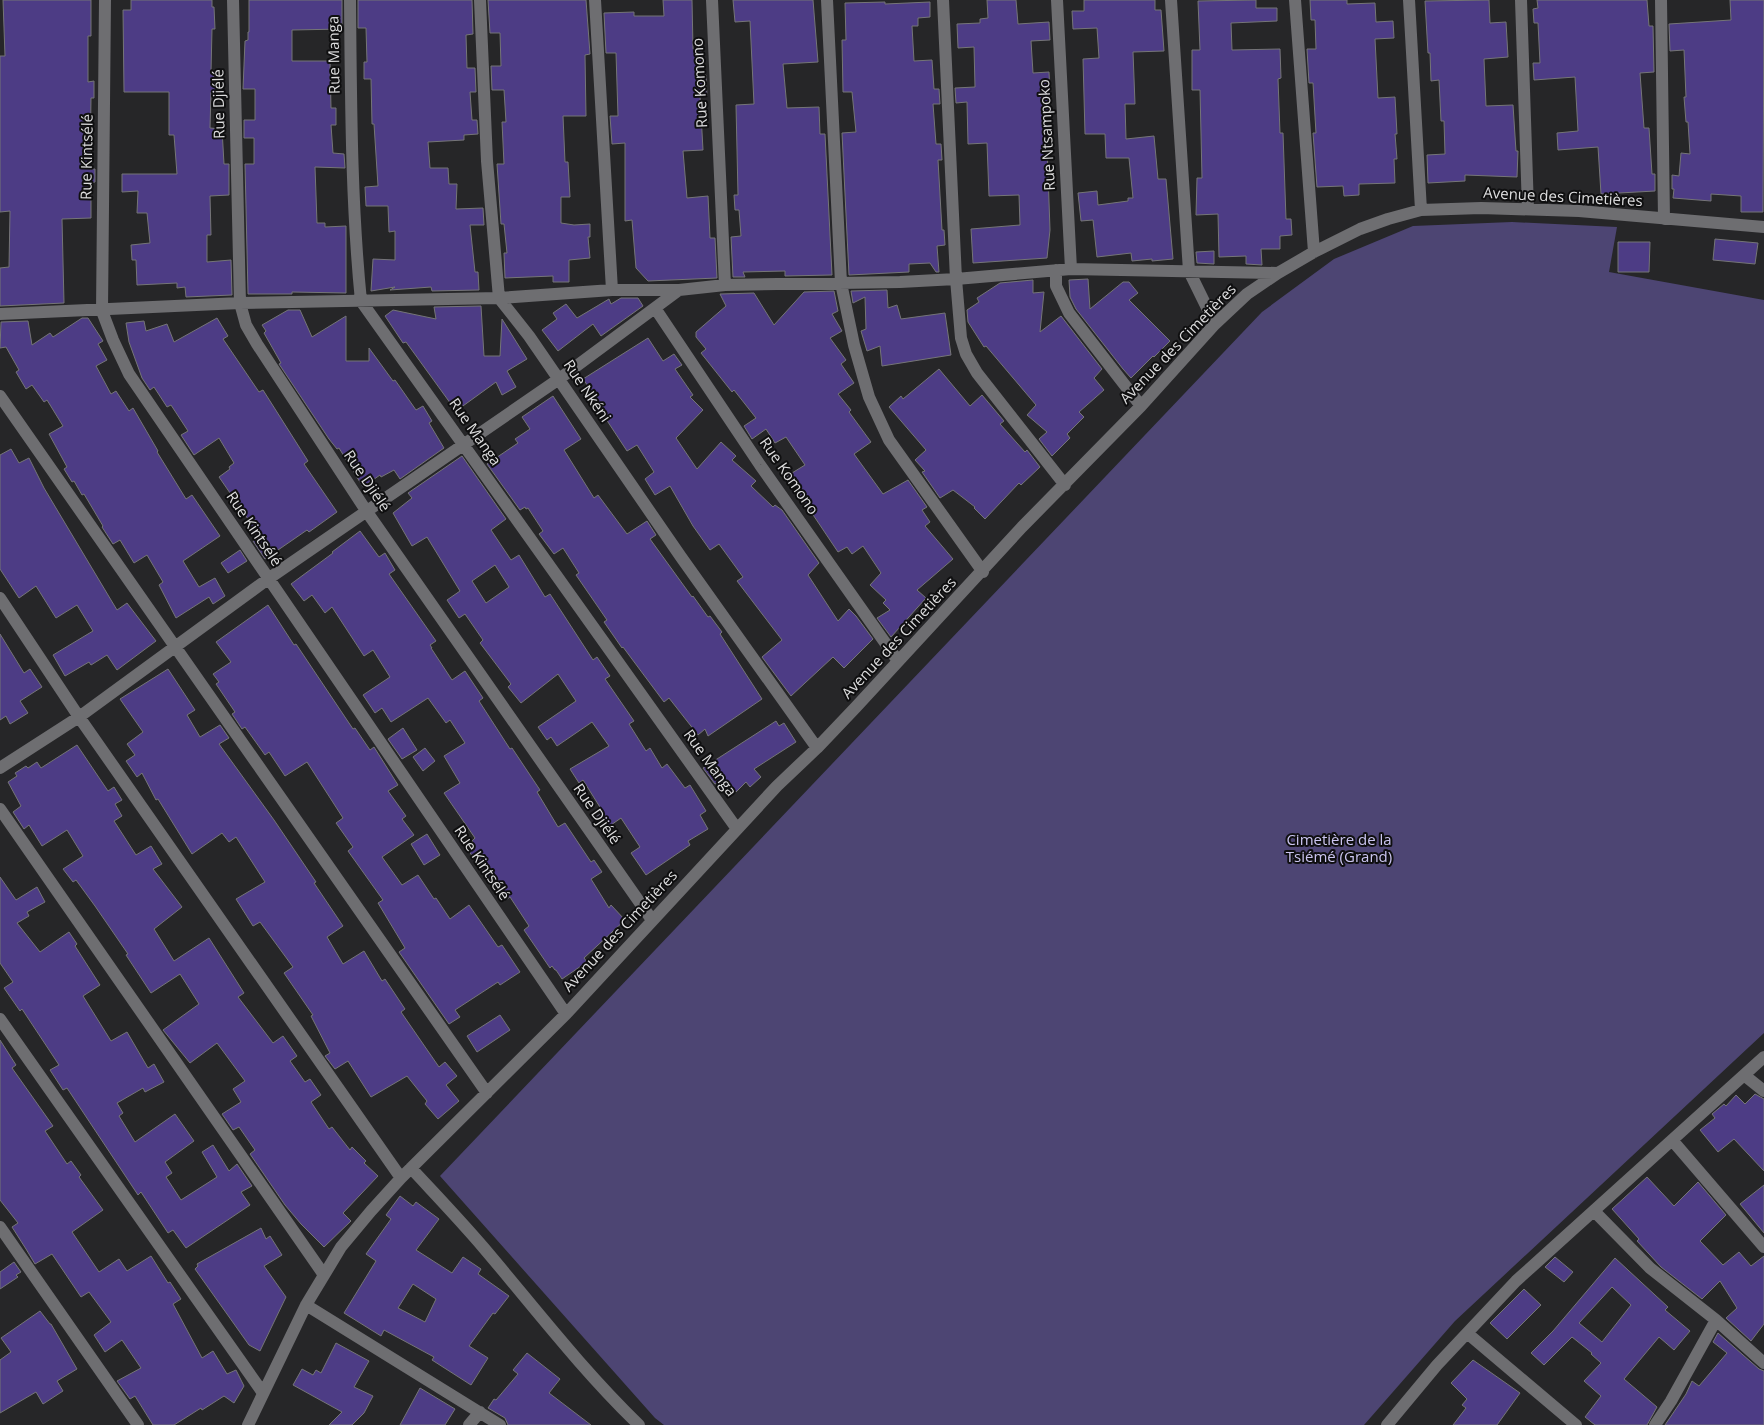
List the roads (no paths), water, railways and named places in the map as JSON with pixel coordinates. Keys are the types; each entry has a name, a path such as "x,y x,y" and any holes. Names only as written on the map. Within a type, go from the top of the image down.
{"street":[{"name":"Rue Kintsélé","path":"105,0 102,311 113,340 129,374 566,1014"},
{"name":"Rue Djiélé","path":"233,0 240,304 246,325 367,512 652,920"},
{"name":"Rue Manga","path":"350,0 355,245 361,301 737,829"},
{"path":"480,0 487,161 499,298"},
{"path":"594,0 612,290"},
{"name":"Rue Komono","path":"712,0 725,285"},
{"path":"827,0 841,283 854,345 867,388 889,440 983,572"},
{"path":"943,0 956,279 961,338 966,354 977,373 1065,485"},
{"name":"Rue Ntsampoko","path":"1057,0 1071,269"},
{"path":"1171,0 1189,270 1215,324"},
{"path":"1295,0 1314,252"},
{"path":"1409,0 1421,210"},
{"path":"1521,0 1528,210"},
{"path":"1661,0 1664,218"},
{"name":"Avenue des Cimetières","path":"248,1425 306,1305 352,1232 401,1178 566,1014 777,786 817,748 983,572 1022,527 1141,406 1235,304 1278,273 1314,252 1360,229 1421,210 1481,208 1579,211 1764,227"},
{"path":"0,314 240,304 499,298 612,290 679,290 725,285 956,279 1071,269 1278,273"},
{"path":"1056,270 1056,286 1070,313 1141,406"},
{"path":"0,768 79,717 268,579 559,379 679,290"},
{"name":"Rue Nkéni","path":"499,298 529,336 681,557 817,748"},
{"name":"Rue Komono","path":"655,308 760,465 898,662"},
{"path":"0,396 487,1092"},
{"path":"0,598 79,717 401,1178"},
{"path":"0,809 324,1275"},
{"path":"0,1019 263,1393"},
{"path":"1391,1423 1418,1386 1516,1281 1764,1057"},
{"path":"1744,1075 1764,1090"},
{"path":"1672,1140 1764,1247"},
{"path":"411,1168 481,1245 584,1366 639,1425"},
{"path":"1594,1210 1650,1268 1716,1320 1764,1363"},
{"path":"0,1227 138,1425"},
{"path":"306,1305 500,1425"},
{"path":"1655,1425 1671,1402 1716,1320"},
{"path":"1467,1332 1576,1425"},
{"path":"469,1425 480,1412"}],"park label":[{"name":"Cimetière de la Tsiémé (Grand)","path":"1339,848"}]}
